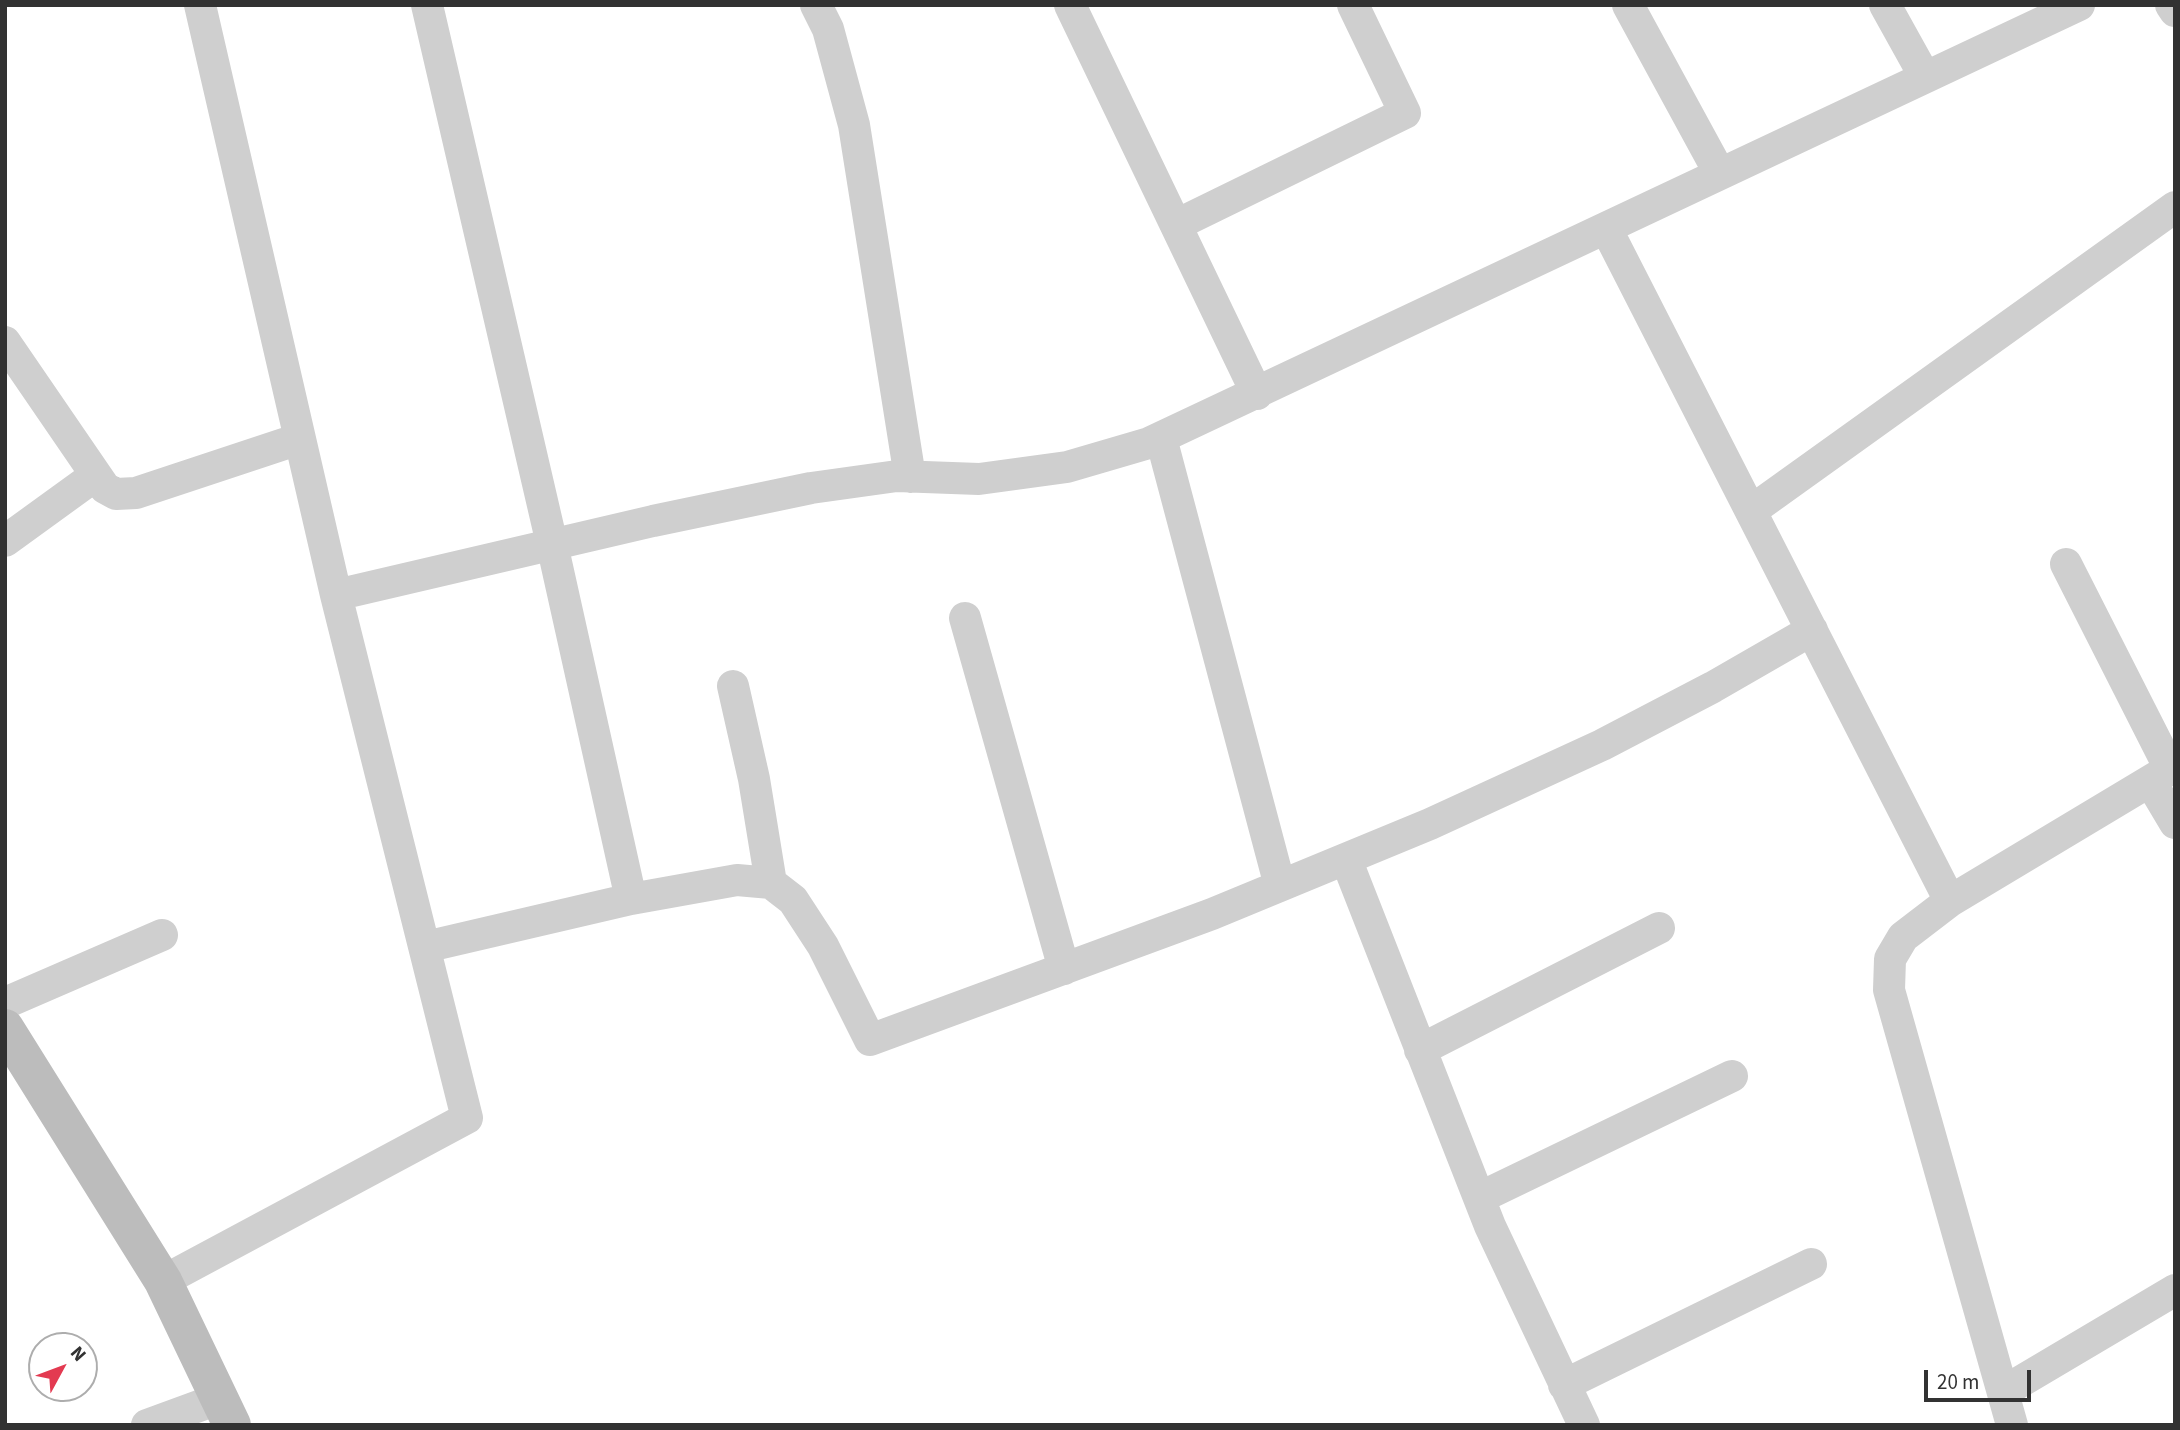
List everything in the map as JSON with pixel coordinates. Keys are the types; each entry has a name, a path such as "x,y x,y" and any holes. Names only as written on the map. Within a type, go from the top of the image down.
{"street":[{"path":"163,1281 467,1118 335,595 200,5"},
{"path":"427,5 631,899"},
{"path":"816,5 828,29 854,125 910,477"},
{"path":"1070,5 1257,394"},
{"path":"1176,225 1405,113 1353,5"},
{"path":"1628,5 1720,174"},
{"path":"1885,5 1926,77"},
{"path":"335,595 552,544 811,488 897,476 979,479 1067,467 1161,438 2079,5"},
{"path":"2171,5 2175,11"},
{"path":"1751,511 2175,206"},
{"path":"1605,228 1950,901"},
{"path":"5,342 105,488 116,495 126,495 299,439"},
{"path":"1161,438 1280,886"},
{"path":"5,541 96,475"},
{"path":"2066,564 2165,772 2175,823"},
{"path":"965,618 1064,969"},
{"path":"425,947 631,899 737,880 771,883 793,900 823,946 870,1040 1280,886 1430,824 1602,745 1713,687 1812,630"},
{"path":"733,686 754,779 771,883"},
{"path":"2012,1425 1889,990 1890,959 1903,937 1950,901 2165,772"},
{"path":"1346,859 1479,1198 1584,1425"},
{"path":"1420,1050 1659,929"},
{"path":"5,1003 162,935"},
{"path":"5,1028 163,1281 225,1412 147,1425"},
{"path":"1479,1198 1732,1076"},
{"path":"1564,1385 1811,1264"},
{"path":"2003,1392 2175,1290"}]}
